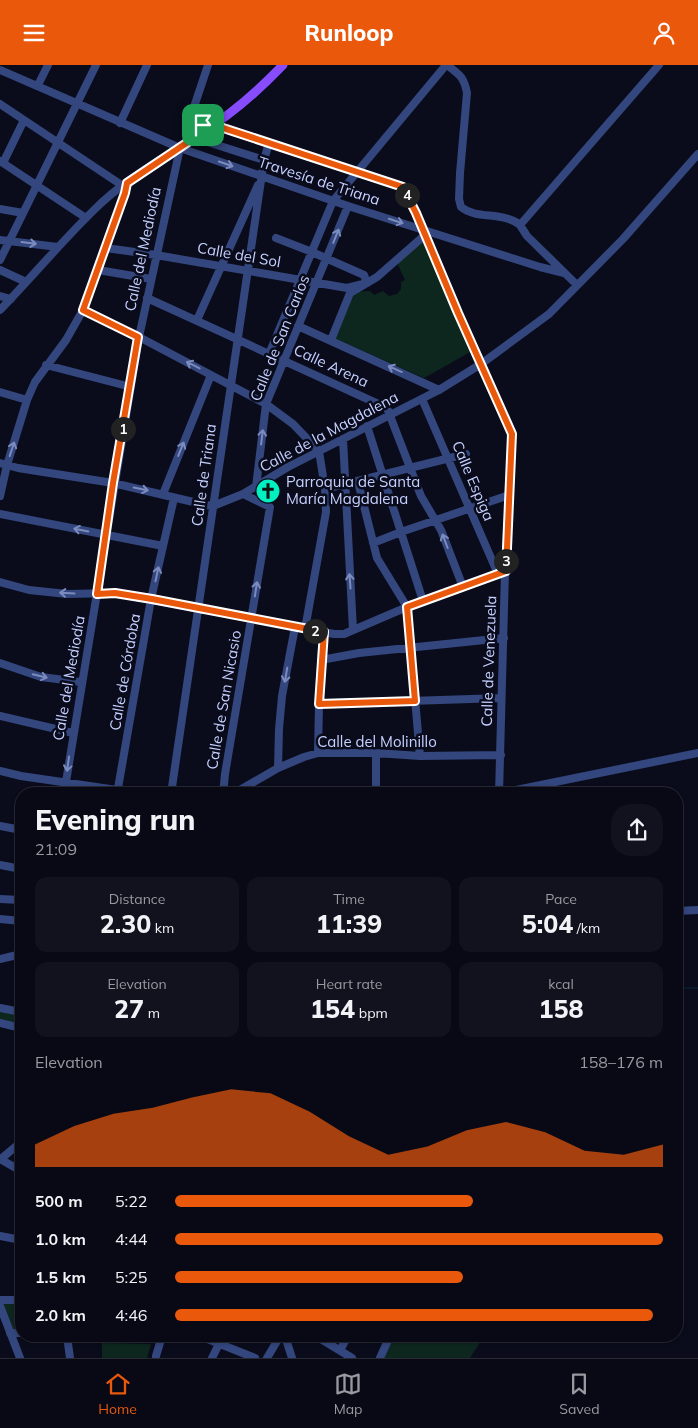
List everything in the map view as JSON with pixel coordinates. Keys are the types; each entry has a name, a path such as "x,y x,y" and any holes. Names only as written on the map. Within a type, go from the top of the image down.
{"main road":[{"path":"180,149 216,124 268,81 282,65"},
{"path":"192,123 216,124"},
{"path":"192,123 187,130 190,134 199,135"},
{"path":"192,123 203,125 199,135"},
{"name":"Calle del Mediodía","path":"180,149 192,123"}],"street":[{"path":"38,85 48,65"},
{"path":"0,260 96,65"},
{"path":"120,123 123,113 147,65"},
{"name":"Calle del Mediodía","path":"192,123 193,105 208,65"},
{"path":"269,354 333,201 446,65 458,73 464,80 466,93 460,173 459,199 461,207 468,213 502,217 520,225 527,236 577,285"},
{"path":"520,225 659,65"},
{"name":"Travesía de Triana","path":"0,70 38,85 180,149 424,232 564,273"},
{"path":"0,104 125,185"},
{"path":"24,120 2,162 86,218"},
{"name":"Calle de Venezuela","path":"216,124 403,187 512,434 502,573 504,638 499,787"},
{"path":"199,135 264,160"},
{"name":"Calle de Triana","path":"172,787 261,177 269,143"},
{"path":"0,310 94,209 164,157 180,149"},
{"name":"Calle del Mediodía","path":"65,787 138,337 180,149"},
{"name":"Calle de la Magdalena","path":"213,506 243,494 319,451 439,390 480,364 549,314 623,239 698,154"},
{"path":"197,320 261,177"},
{"path":"0,496 3,464 28,400 35,383 46,365 66,340 83,310 125,193 125,185"},
{"name":"Calle de San Carlos","path":"257,501 254,494 266,404 348,206"},
{"path":"0,209 23,213"},
{"path":"331,340 350,293 377,277 424,232"},
{"path":"276,238 364,275 367,283"},
{"path":"0,240 58,247"},
{"name":"Calle del Sol","path":"106,248 347,288 367,283"},
{"path":"98,270 151,279"},
{"path":"1,273 26,282"},
{"path":"0,295 11,299"},
{"name":"Calle Arena","path":"147,298 387,408 390,415"},
{"path":"83,310 266,404 292,424 319,451 325,489 326,512 305,629"},
{"path":"298,326 439,390"},
{"path":"46,365 131,387"},
{"path":"163,494 211,375"},
{"path":"0,392 28,400"},
{"name":"Calle Espiga","path":"422,399 470,508 502,573"},
{"path":"390,415 421,496 441,530 463,587"},
{"path":"367,426 423,601"},
{"path":"343,439 353,630"},
{"path":"325,489 466,454"},
{"path":"3,464 113,483 213,506"},
{"path":"358,482 377,558 407,607 420,756"},
{"path":"243,494 257,501"},
{"path":"373,543 509,495"},
{"name":"Calle de Córdoba","path":"119,787 152,599 174,498"},
{"name":"Calle de San Nicasio","path":"224,787 270,507 257,501"},
{"path":"0,514 163,546"},
{"path":"0,582 29,590 97,594 115,593 305,629 344,633 407,607 502,573"},
{"path":"278,768 282,696 295,627"},
{"path":"318,753 321,660 324,632"},
{"path":"321,660 359,653 504,638"},
{"path":"0,663 41,677 82,682"},
{"path":"319,704 501,698"},
{"path":"0,716 73,733"},
{"name":"Calle del Molinillo","path":"244,787 278,768 318,753 376,753 420,756 501,755"},
{"path":"376,753 376,787"},
{"path":"531,787 698,753"},
{"path":"0,771 89,787"},
{"path":"0,826 15,828"},
{"path":"0,865 15,868"},
{"path":"0,899 15,900"},
{"path":"683,911 698,910"},
{"path":"0,919 15,920"},
{"path":"0,959 15,955"},
{"path":"0,1008 15,1011"},
{"path":"0,1023 15,1027"},
{"path":"15,1147 1,1159 15,1167"},
{"path":"0,1236 15,1239"},
{"path":"0,1300 15,1300"},
{"path":"0,1306 20,1358"},
{"path":"10,1333 15,1333"},
{"path":"68,1342 70,1358"},
{"path":"156,1355 160,1342"},
{"path":"214,1342 254,1358"},
{"path":"267,1358 276,1342"},
{"path":"287,1342 292,1358"},
{"path":"326,1342 351,1358"},
{"path":"340,1350 345,1342"},
{"path":"380,1358 387,1342"},
{"path":"212,1358 219,1344"}],"green space":[{"path":"423,239 472,351 424,378 334,338 354,292 370,291 374,295 383,291 389,296 397,294 401,289 401,282 405,280 397,263"},
{"path":"0,1011 15,1014 15,1023 0,1019"},
{"path":"15,1296 15,1330 12,1330 0,1298"},
{"path":"391,1342 480,1342 470,1358 384,1358"},
{"path":"102,1343 151,1344 147,1358 102,1358"}],"waterway":[{"path":"683,988 698,988"}],"place":[{"name":"Parroquia de Santa María Magdalena","path":"268,491"}],"route":[{"path":"200,121 218,122 214,125 403,187 512,434 506,571 407,607 415,701 319,704 324,632 152,599 115,593 97,594 113,483 131,387 138,337 83,310 127,183 194,139 203,130 203,125 200,121"}]}
